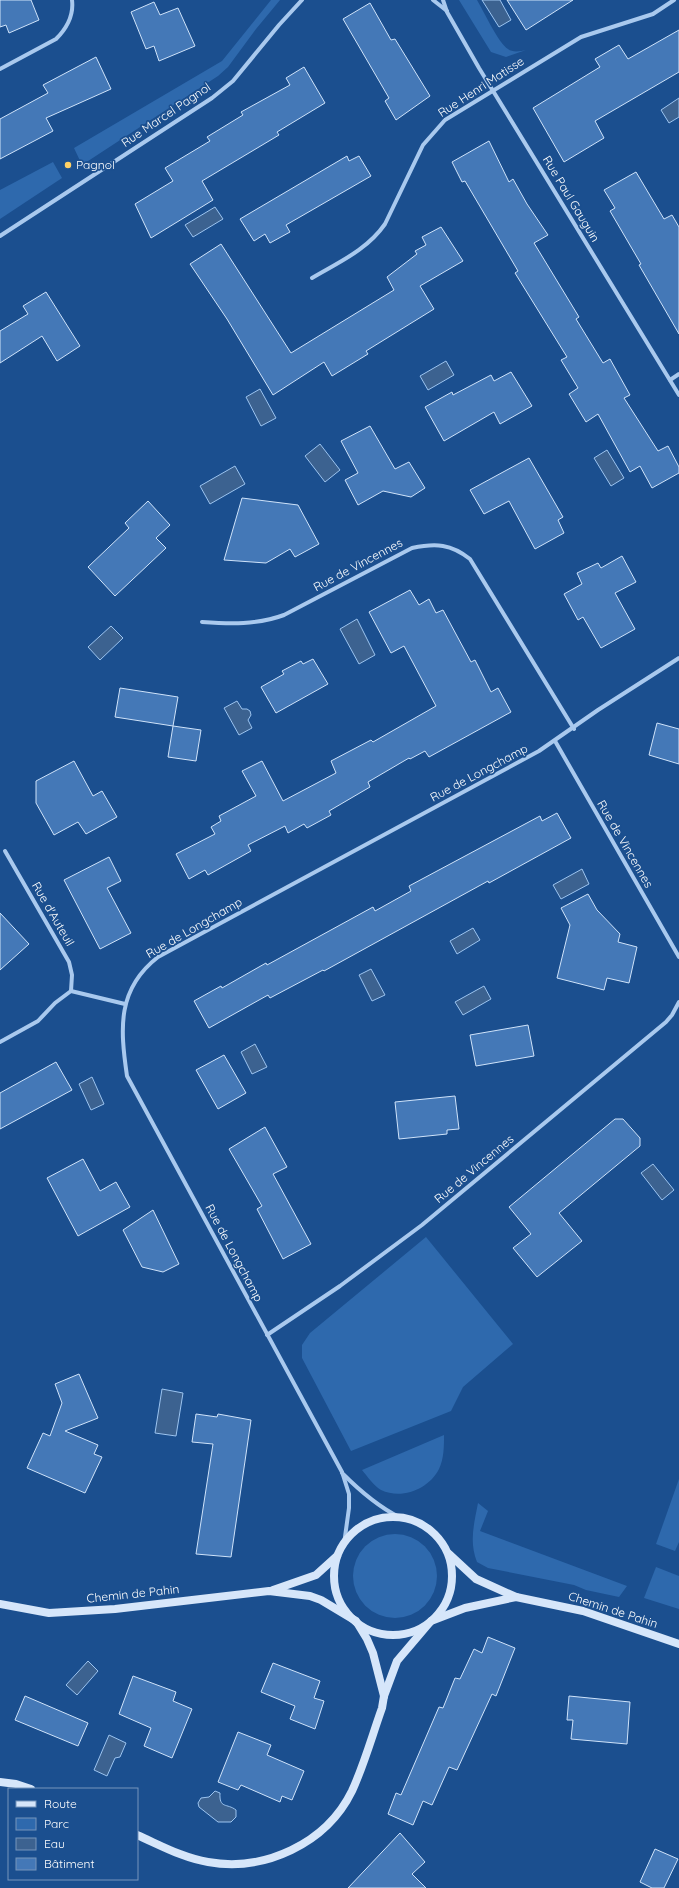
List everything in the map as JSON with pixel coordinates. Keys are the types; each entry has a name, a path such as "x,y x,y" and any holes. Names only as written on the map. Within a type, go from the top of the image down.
{"main road":[{"path":"138,1835 192,1858 227,1864 259,1861 295,1849 331,1820 344,1805 351,1792 382,1708 384,1696 397,1661 431,1621 445,1604 452,1584 451,1567 447,1552 439,1538 427,1527 414,1520 399,1517 370,1521 356,1531 344,1544 338,1555 334,1578 336,1590 347,1612 366,1628 391,1634 412,1631 431,1621"},
{"name":"Chemin de Pahin","path":"447,1552 476,1579 516,1597 583,1611 679,1644"},
{"name":"Chemin de Pahin","path":"269,1591 316,1575 338,1555"},
{"name":"Chemin de Pahin","path":"0,1604 49,1613 115,1609 269,1591 292,1593 321,1600 356,1621"},
{"name":"Chemin de Pahin","path":"431,1621 464,1608 516,1597"},
{"path":"356,1621 367,1639 373,1653 384,1696"},
{"path":"0,1782 16,1784 28,1788"}],"street":[{"path":"0,69 56,39 68,26 71,17 72,0"},
{"name":"Rue Marcel Pagnol","path":"0,236 212,98 233,81 279,25 302,0"},
{"name":"Rue Paul Gauguin","path":"433,0 447,12"},
{"name":"Rue Paul Gauguin","path":"443,0 447,12 492,90 679,395"},
{"name":"Rue Henri Matisse","path":"312,278 361,250 378,234 385,224 423,145 445,120 581,37 653,14 674,0"},
{"path":"670,380 679,374"},
{"name":"Rue de Vincennes","path":"202,622 243,623 273,619 284,615 412,548 429,545 444,545 460,551 470,559 574,729"},
{"name":"Rue de Longchamp","path":"342,1472 127,1076 122,1038 125,1004 138,976 158,957 518,763 574,729 598,710 679,658"},
{"name":"Rue de Vincennes","path":"555,741 679,957"},
{"name":"Rue d'Auteuil","path":"5,851 69,962 72,975 71,991"},
{"path":"0,1042 38,1021 54,1003 71,991 125,1004"},
{"name":"Rue de Vincennes","path":"267,1335 340,1286 422,1224 666,1022 672,1015 679,1002"},
{"path":"344,1544 349,1508 349,1494 342,1473 365,1495 384,1510 399,1517"}],"green space":[{"path":"271,0 280,0 228,67 218,76 82,165 74,148 222,61"},
{"path":"459,0 477,0 504,46 512,51 526,50 506,57 491,52"},
{"path":"53,162 62,178 0,219 0,190"},
{"path":"426,1237 513,1344 463,1387 451,1411 351,1451 302,1358 302,1345 310,1333"},
{"path":"444,1435 443,1457 439,1469 429,1482 414,1491 398,1494 381,1490 362,1470"},
{"path":"679,1479 679,1542 675,1551 656,1544"},
{"path":"478,1503 488,1511 480,1531 627,1586 619,1597 586,1590 574,1585 488,1568 477,1562 473,1547 473,1540"},
{"path":"395,1534 411,1537 425,1546 434,1560 437,1576 434,1592 425,1606 411,1615 395,1618 379,1615 365,1606 356,1592 353,1576 356,1560 365,1546 379,1537"},
{"path":"656,1567 679,1576 679,1609 644,1598"}],"water":[{"path":"482,0 500,0 511,20 499,27"},
{"path":"679,98 679,117 669,123 661,110"},
{"path":"215,207 223,219 193,237 185,225"},
{"path":"446,361 454,375 428,390 420,376"},
{"path":"260,389 276,418 261,426 246,397"},
{"path":"320,444 340,470 325,482 305,456"},
{"path":"607,450 624,478 611,486 594,458"},
{"path":"235,466 245,484 210,504 200,486"},
{"path":"357,619 375,655 359,664 340,629"},
{"path":"111,626 123,638 100,660 88,647"},
{"path":"237,701 242,709 247,709 250,711 251,715 248,720 252,728 239,735 224,708"},
{"path":"582,869 589,884 561,899 553,885"},
{"path":"473,928 480,940 457,954 450,941"},
{"path":"371,969 385,995 372,1001 359,975"},
{"path":"484,986 491,999 463,1015 455,1002"},
{"path":"255,1044 267,1067 252,1074 241,1052"},
{"path":"92,1077 104,1104 91,1110 79,1084"},
{"path":"653,1164 674,1190 662,1200 641,1173"},
{"path":"162,1389 183,1393 176,1436 155,1433"},
{"path":"88,1661 98,1671 77,1695 66,1685"},
{"path":"109,1735 126,1743 120,1757 115,1758 107,1776 94,1770"},
{"path":"215,1791 220,1793 222,1804 236,1810 236,1817 231,1822 218,1822 199,1807 198,1803 201,1798 209,1797"}],"building":[{"path":"0,0 31,0 39,20 9,33 6,25 0,27"},
{"path":"507,0 573,0 526,30"},
{"path":"154,2 160,15 178,8 195,46 159,61 154,46 146,49 131,12"},
{"path":"370,3 391,40 395,39 430,96 396,120 385,101 389,98 343,19"},
{"path":"679,30 679,72 595,121 604,138 564,162 533,108 600,67 595,59 619,45 628,59"},
{"path":"96,57 111,89 46,118 53,131 0,159 0,119 48,93 43,85"},
{"path":"304,67 325,103 277,132 279,135 202,181 213,200 151,238 135,204 173,181 165,168 210,141 207,137 243,115 241,112 290,85 286,78"},
{"path":"489,141 509,182 513,179 527,204 548,235 534,243 579,317 576,319 603,363 610,359 630,395 624,398 658,451 668,446 679,467 679,473 652,488 640,466 630,472 598,414 586,422 569,394 578,388 561,360 567,357 515,273 518,271 465,181 462,182 452,162"},
{"path":"347,156 349,161 359,156 371,176 286,225 290,232 270,243 265,234 254,241 240,219"},
{"path":"636,172 664,219 672,215 679,227 679,334 610,211 615,208 604,190"},
{"path":"441,227 463,261 420,286 434,309 366,351 368,354 332,376 324,362 273,395 227,319 190,264 221,244 291,353 394,290 387,277 417,254 415,251 426,245 422,237"},
{"path":"46,292 80,346 57,361 42,336 0,363 0,331 28,314 23,306"},
{"path":"511,372 532,406 500,424 494,412 444,441 425,407 452,392 453,395 491,375 494,381"},
{"path":"370,426 395,469 409,462 425,488 411,497 383,491 358,505 345,480 358,473 341,441"},
{"path":"529,458 563,517 558,520 564,533 535,549 509,501 484,514 470,490"},
{"path":"242,498 298,505 319,544 295,557 290,549 266,563 224,560"},
{"path":"148,501 170,525 156,538 166,548 115,596 88,567 129,528 125,523"},
{"path":"622,556 636,582 615,593 635,629 601,648 583,617 578,620 564,594 582,584 577,573 598,563 601,568"},
{"path":"410,590 419,605 429,599 436,613 443,610 471,662 475,660 491,692 498,688 511,712 429,757 425,751 410,759 409,758 368,782 370,787 329,811 331,815 307,828 304,824 288,833 285,826 248,845 251,851 208,875 205,870 189,879 176,854 215,834 211,827 221,821 219,816 256,796 242,771 262,761 283,801 336,773 331,761 371,740 373,742 436,706 404,646 391,653 369,612"},
{"path":"313,659 328,684 276,713 261,687 284,674 282,671 301,661 303,664"},
{"path":"120,688 178,697 173,726 115,717"},
{"path":"657,723 679,729 679,764 649,755"},
{"path":"173,726 201,730 196,761 168,757"},
{"path":"74,761 93,796 102,791 117,817 86,834 78,822 54,835 36,803 36,781"},
{"path":"557,813 571,838 489,883 488,881 324,971 323,970 270,998 268,995 209,1028 194,1001 221,986 222,988 266,963 267,965 373,907 375,911 411,891 409,886 540,816 542,821"},
{"path":"109,857 121,881 107,888 131,933 100,949 64,880"},
{"path":"588,894 597,910 620,934 618,942 637,947 629,983 607,978 604,990 557,978 570,925 561,908"},
{"path":"0,913 29,944 0,970"},
{"path":"528,1025 534,1056 476,1066 470,1035"},
{"path":"224,1055 246,1093 218,1109 196,1070"},
{"path":"56,1062 72,1090 0,1129 0,1093"},
{"path":"455,1096 459,1129 447,1130 447,1134 399,1139 395,1102"},
{"path":"615,1119 623,1119 640,1138 640,1146 559,1213 582,1241 537,1277 513,1248 531,1234 509,1207"},
{"path":"265,1127 287,1167 273,1174 311,1244 283,1259 257,1209 262,1206 229,1149"},
{"path":"83,1159 100,1191 116,1182 130,1207 78,1236 47,1178"},
{"path":"153,1210 179,1264 163,1272 142,1267 123,1230"},
{"path":"79,1374 98,1418 65,1431 98,1445 94,1454 102,1457 85,1493 27,1468 43,1433 50,1436 62,1403 55,1384"},
{"path":"196,1414 217,1417 218,1414 251,1420 231,1557 196,1554 213,1444 192,1442"},
{"path":"488,1637 515,1648 496,1696 492,1694 457,1770 449,1767 432,1805 423,1801 413,1825 388,1814 396,1793 401,1795 439,1707 443,1708 455,1678 460,1679 474,1649 482,1653"},
{"path":"273,1663 320,1681 314,1698 324,1701 315,1729 290,1719 295,1706 261,1692"},
{"path":"133,1676 176,1692 173,1701 192,1709 172,1758 144,1746 151,1728 119,1714"},
{"path":"25,1696 88,1723 78,1746 15,1720"},
{"path":"569,1696 630,1702 627,1744 571,1739 573,1720 567,1720"},
{"path":"238,1732 271,1745 267,1755 304,1771 292,1800 282,1796 280,1802 241,1785 238,1790 218,1782"},
{"path":"400,1833 425,1862 412,1874 426,1888 348,1888"},
{"path":"655,1849 678,1859 664,1888 652,1888 640,1882"}],"place":[{"name":"Pagnol","path":"68,165"}]}
